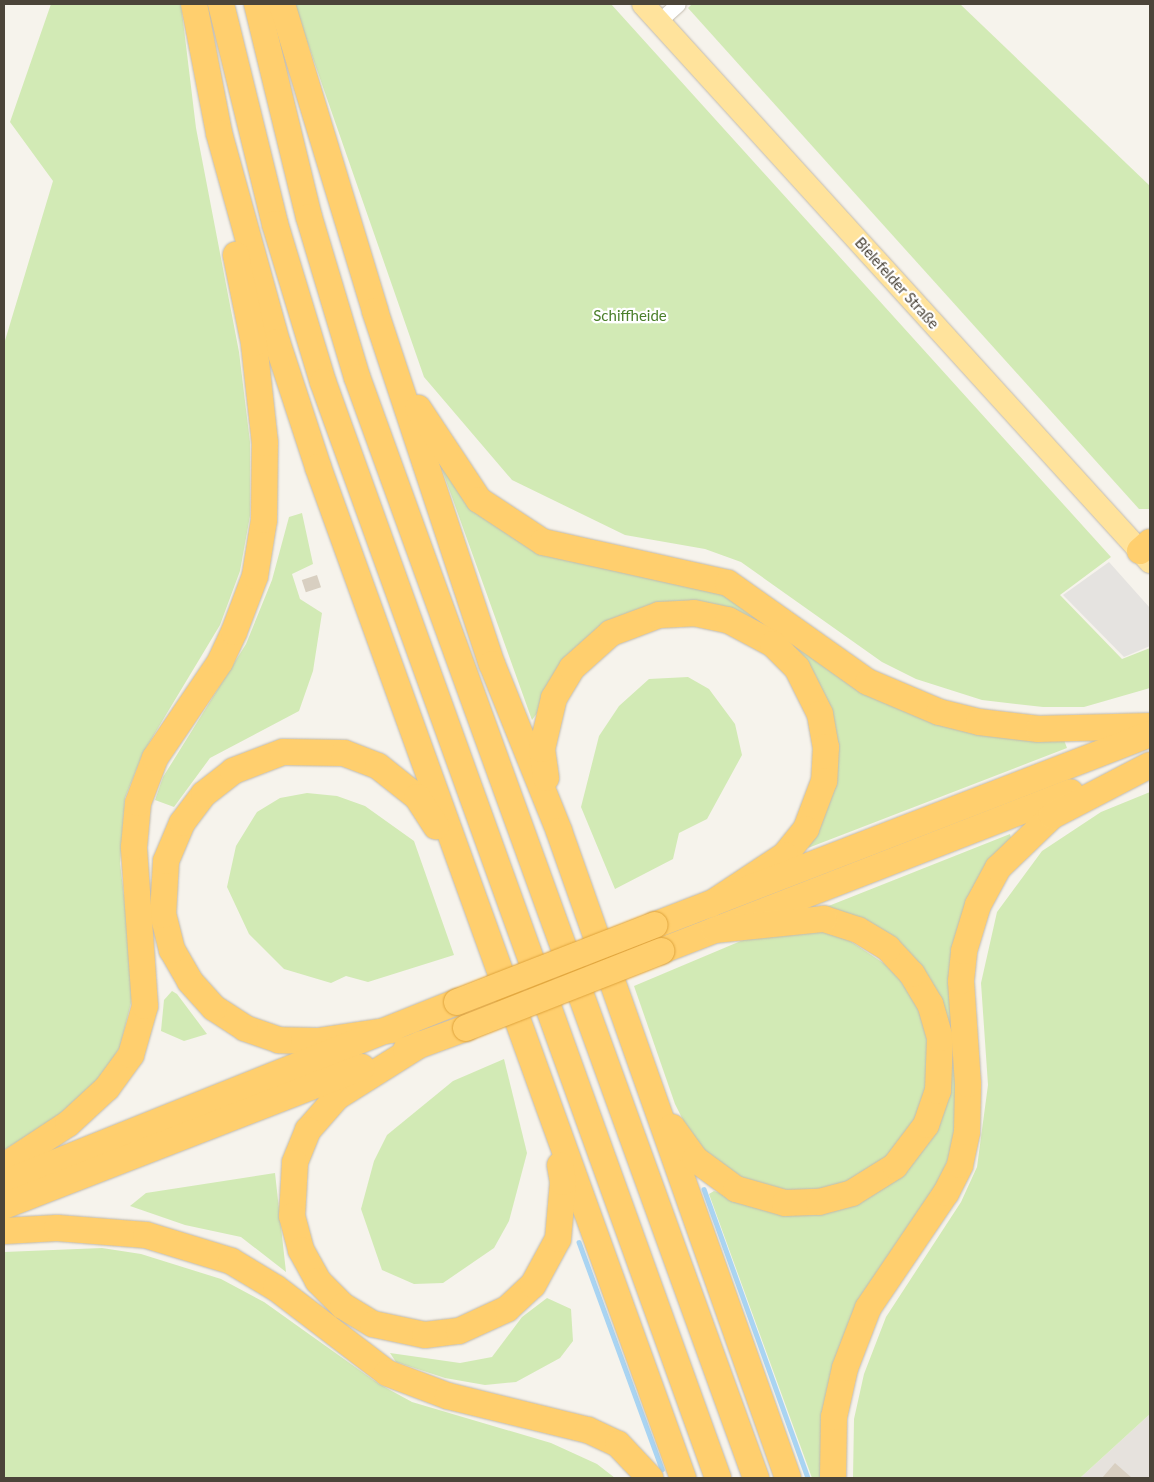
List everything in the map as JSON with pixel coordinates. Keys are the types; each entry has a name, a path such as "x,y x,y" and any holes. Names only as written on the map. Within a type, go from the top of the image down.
{"highway":[{"path":"194,4 219,133 277,342 315,458 683,1478"},
{"path":"222,4 276,224 322,382 718,1478"},
{"path":"257,4 310,217 357,377 756,1478"},
{"path":"282,4 375,311 492,664 559,831 633,1045 788,1478"},
{"path":"4,1166 68,1124 107,1088 131,1055 146,996 134,847 138,803 155,758 220,662 255,576 264,520 265,443 254,342 223,193 219,133"},
{"path":"375,311 412,396 454,468 479,500 516,529 581,554 728,583 868,682 939,712 978,722 1039,728 1150,726"},
{"path":"559,831 546,776 544,731 554,698 584,655 611,633 660,615 712,615 745,626 786,655 806,682 824,730 825,772 814,813 785,855 711,904"},
{"path":"4,1183 392,1030 457,1002 1150,734"},
{"path":"392,1030 318,1041 279,1040 245,1028 201,996 172,950 163,915 166,861 182,823 204,794 248,763 304,749 344,753 378,766 418,797 470,892"},
{"path":"4,1206 1150,761"},
{"path":"833,1478 834,1417 845,1368 868,1308 946,1193 960,1165 967,1132 968,1084 961,981 964,951 978,905 998,868 1052,816 1150,765"},
{"path":"633,1045 674,1130 694,1159 721,1181 752,1196 802,1204 844,1196 882,1176 917,1140 938,1091 940,1038 922,988 901,960 866,934 824,919 715,930"},
{"path":"421,1044 352,1086 321,1113 301,1146 292,1180 292,1216 309,1266 343,1306 374,1324 425,1335 459,1331 507,1309 533,1285 551,1256 562,1222 563,1182 548,1104"},
{"path":"4,1230 57,1228 146,1235 231,1261 276,1288 387,1373 448,1396 588,1430 618,1444 650,1478"}],"main road":[{"name":"Bielefelder Straße","path":"643,4 1147,552"}],"street":[{"path":"659,21 678,4"}],"shaded area":[{"path":"1109,562 1150,608 1150,646 1124,657 1063,595"},
{"path":"1150,1414 1150,1478 1080,1478"}],"green space":[{"path":"51,4 181,4 196,128 239,352 250,442 250,516 240,571 220,625 143,753 125,798 120,863 133,971 131,1003 120,1047 99,1080 60,1115 4,1150 4,344 53,181 10,122"},
{"name":"Schiffheide","path":"294,4 611,4 1111,557 1060,595 1122,659 1150,648 1150,688 1084,707 1043,707 982,700 916,679 882,662 741,562 705,549 625,535 512,480 424,377"},
{"path":"692,4 960,4 1150,186 1150,509 1139,509 688,8"},
{"path":"439,461 473,504 724,592 821,662 1064,740 1067,748 808,848 836,782 816,676 669,602 627,613 601,627 532,720"},
{"path":"302,513 313,564 292,574 300,599 322,613 313,671 299,711 210,758 174,807 155,800 163,777 246,644 272,580 289,517"},
{"path":"688,677 709,689 735,724 742,755 707,819 679,833 673,859 615,889 581,807 599,736 619,706 649,679"},
{"path":"1150,792 1150,1414 1080,1478 853,1478 854,1419 864,1374 886,1317 961,1202 977,1167 988,1085 981,983 997,912 1042,851 1101,812"},
{"path":"307,793 337,796 365,806 414,841 454,955 368,982 346,976 331,983 284,969 249,934 227,887 236,846 257,812 280,798"},
{"path":"1010,834 1011,839 970,903 955,1130 948,1159 936,1188 897,1244 824,1478 812,1478 709,1194 714,1191 772,1212 905,1169 944,1017 826,907"},
{"path":"805,929 841,935 894,970 920,1011 928,1040 927,1089 915,1121 885,1159 848,1183 800,1193 741,1180 696,1146 675,1104 634,986 755,935"},
{"path":"172,991 177,994 207,1034 184,1041 161,1031 164,1000"},
{"path":"504,1059 527,1153 509,1221 494,1248 443,1283 414,1284 382,1270 361,1209 374,1161 387,1135 453,1081"},
{"path":"275,1173 286,1272 241,1237 185,1225 130,1206 146,1193"},
{"path":"102,1248 141,1254 221,1279 264,1302 379,1384 412,1402 551,1443 597,1464 615,1478 4,1478 4,1252"},
{"path":"547,1298 571,1309 573,1341 560,1358 516,1382 485,1385 445,1378 396,1362 390,1353 460,1363 492,1357 522,1317"}],"building":[{"path":"317,575 321,587 306,592 302,580"},
{"path":"1115,1463 1132,1478 1102,1478"}],"waterway":[{"path":"704,1189 808,1478"},
{"path":"579,1242 662,1469"}]}
